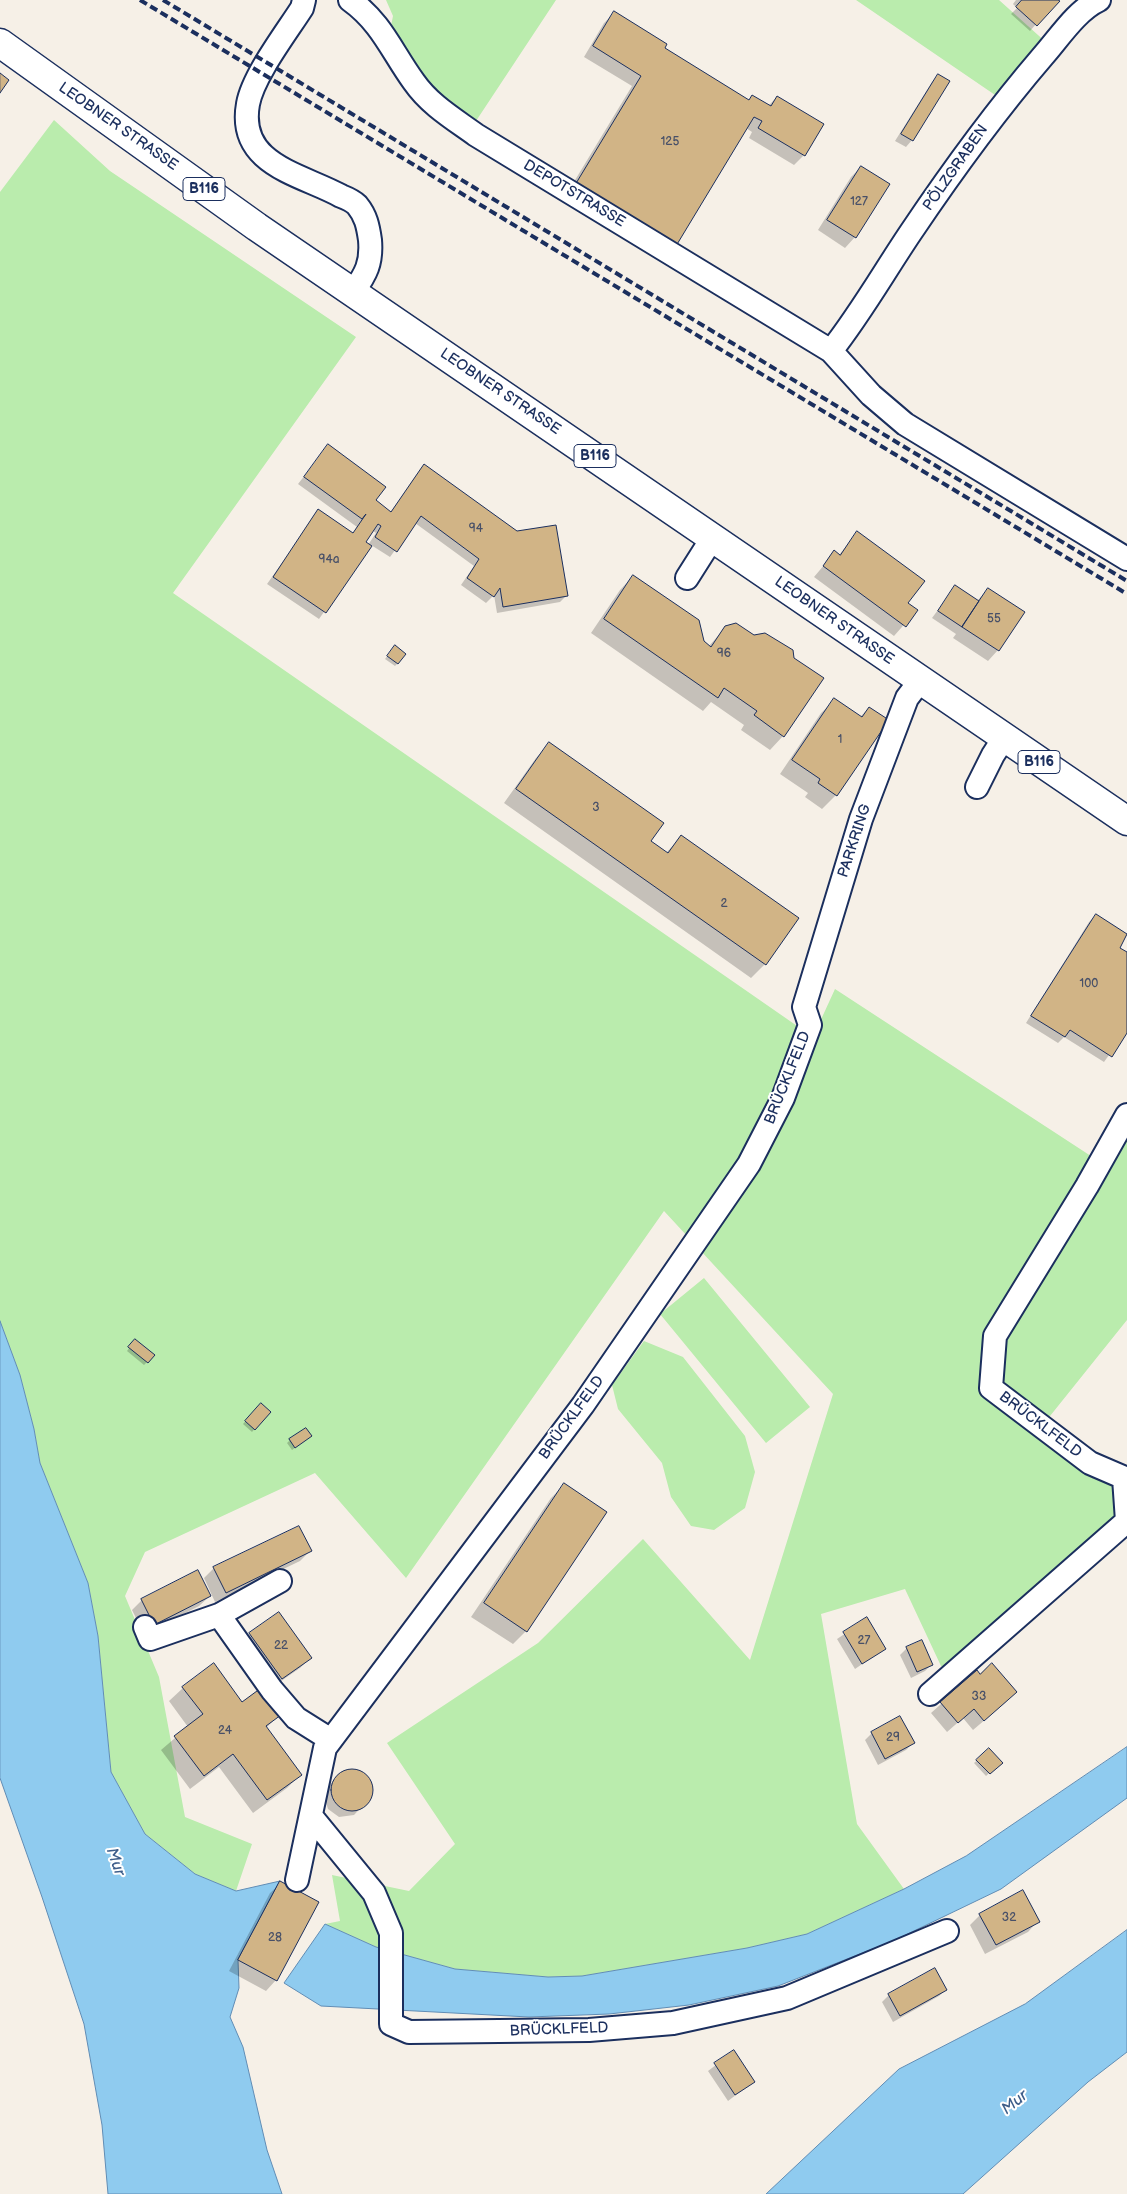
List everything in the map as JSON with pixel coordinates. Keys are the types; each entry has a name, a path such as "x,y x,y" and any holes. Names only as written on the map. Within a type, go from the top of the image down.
{"main road":[{"name":"LEOBNER STRASSE","path":"0,43 250,222 713,536 920,681 1127,821"}],"street":[{"path":"304,0 302,8 257,80 248,103 247,125 252,143 271,163 296,178 328,189 356,204 368,221 370,245 368,272 352,292"},
{"name":"DEPOTSTRASSE","path":"350,0 367,12 385,35 414,83 434,104 476,135 831,351 871,395 905,424 1127,559"},
{"name":"PÖLZGRABEN","path":"831,351 858,317 909,235 1007,98 1060,36 1096,1"},
{"path":"687,578 713,536"},
{"name":"PARKRING","path":"804,1006 861,820 907,698 920,681"},
{"path":"978,787 993,755 1004,738"},
{"name":"BRÜCKLFELD","path":"297,1880 325,1748 583,1405 749,1164 783,1098 810,1025 804,1006"},
{"name":"BRÜCKLFELD","path":"930,1694 1127,1521 1125,1479 1090,1463 991,1388 996,1336 1087,1186 1127,1115"},
{"path":"145,1627 150,1640 219,1615 280,1581"},
{"path":"219,1615 272,1690 296,1718 331,1740"},
{"name":"BRÜCKLFELD","path":"311,1816 374,1893 391,1933 392,2024 409,2032 589,2030 674,2022 788,1998 947,1931"}],"green space":[{"path":"386,0 556,0 476,121 439,95 420,74 391,26 393,16"},
{"path":"856,0 999,0 1048,44 998,97"},
{"path":"54,120 110,171 356,337 173,593 813,1037 835,989 1097,1160 1127,1115 1127,1320 1042,1426 1124,1478 1127,1521 952,1675 941,1666 905,1589 821,1614 857,1824 904,1889 807,1934 747,1948 582,1976 548,1977 455,1969 376,1947 325,1924 340,1921 332,1875 409,1891 455,1844 387,1743 538,1643 643,1539 750,1660 833,1394 664,1211 406,1578 315,1473 145,1552 125,1596 159,1677 185,1817 252,1844 236,1891 195,1874 145,1834 111,1772 98,1636 88,1583 40,1463 34,1429 20,1375 0,1321 0,192"},
{"path":"704,1278 810,1407 766,1443 660,1314"},
{"path":"644,1341 683,1357 745,1436 755,1472 745,1508 714,1530 691,1526 671,1497 662,1463 618,1409 612,1385"}],"water":[{"name":"Mur","path":"0,1321 20,1375 34,1429 40,1463 88,1583 98,1636 111,1772 145,1834 195,1874 236,1891 280,1881 238,1960 239,1988 230,2017 243,2047 267,2150 282,2194 108,2194 102,2125 84,2024 0,1778"},
{"path":"1127,1747 1127,1798 1001,1889 893,1941 778,1986 689,2005 609,2014 529,2017 321,2006 284,1983 325,1924 376,1947 455,1969 548,1977 582,1976 747,1948 807,1934 904,1889 966,1856"},
{"name":"Mur","path":"1127,1930 1127,2052 1088,2082 963,2194 766,2194 899,2069 1025,2004"}],"building":[{"path":"1022,0 1060,1 1037,26 1016,7"},
{"path":"614,11 667,44 665,48 749,100 752,95 771,106 777,96 824,124 805,156 758,128 762,121 754,117 676,246 575,185 641,76 593,46"},
{"path":"0,73 9,80 0,93"},
{"path":"938,74 950,81 913,141 901,134"},
{"path":"861,166 890,184 856,238 827,220"},
{"path":"328,444 386,487 376,500 391,512 424,464 517,531 556,525 568,596 503,607 500,588 494,597 467,578 479,559 421,516 397,552 375,537 381,526 378,524 366,542 372,546 326,613 273,577 318,509 353,533 366,514 362,519 304,477"},
{"path":"857,531 925,581 908,603 918,610 906,627 823,566 834,550 840,555"},
{"path":"633,575 699,620 704,641 711,647 725,626 736,623 754,635 765,633 793,650 794,658 824,678 784,737 754,715 757,711 724,688 718,698 604,619"},
{"path":"955,585 979,601 962,627 938,611"},
{"path":"988,588 1025,612 999,651 962,627"},
{"path":"395,645 406,654 398,664 387,656"},
{"path":"834,698 862,717 869,707 889,720 837,796 818,783 820,779 792,760"},
{"path":"549,742 664,823 651,841 668,853 681,835 799,918 766,965 516,789"},
{"path":"1096,914 1127,934 1120,948 1127,952 1127,1033 1112,1057 1070,1030 1065,1037 1031,1016"},
{"path":"135,1339 155,1355 148,1363 128,1347"},
{"path":"261,1403 271,1412 255,1430 245,1421"},
{"path":"306,1428 312,1436 295,1448 289,1439"},
{"path":"564,1483 607,1512 527,1632 484,1603"},
{"path":"299,1526 312,1551 226,1593 213,1567"},
{"path":"198,1570 211,1596 154,1625 141,1599"},
{"path":"279,1612 312,1658 282,1679 249,1633"},
{"path":"867,1617 886,1649 862,1664 843,1632"},
{"path":"922,1640 933,1665 917,1672 906,1647"},
{"path":"214,1663 242,1702 261,1688 281,1715 266,1726 302,1775 267,1800 233,1754 204,1776 174,1736 203,1714 182,1687"},
{"path":"992,1663 1017,1692 984,1721 974,1709 958,1723 940,1702 977,1670 980,1674"},
{"path":"900,1716 915,1743 885,1759 871,1732"},
{"path":"989,1748 1003,1763 990,1774 976,1760"},
{"path":"348,1769 356,1769 367,1775 373,1790 367,1805 356,1811 348,1811 337,1805 331,1794 331,1786 337,1775"},
{"path":"280,1881 319,1902 277,1981 238,1960"},
{"path":"1023,1890 1040,1922 996,1945 979,1914"},
{"path":"935,1968 947,1990 900,2016 888,1994"},
{"path":"734,2050 755,2082 735,2095 714,2063"}],"railway":[{"path":"140,0 1127,594"},
{"path":"163,0 1127,581"}]}
